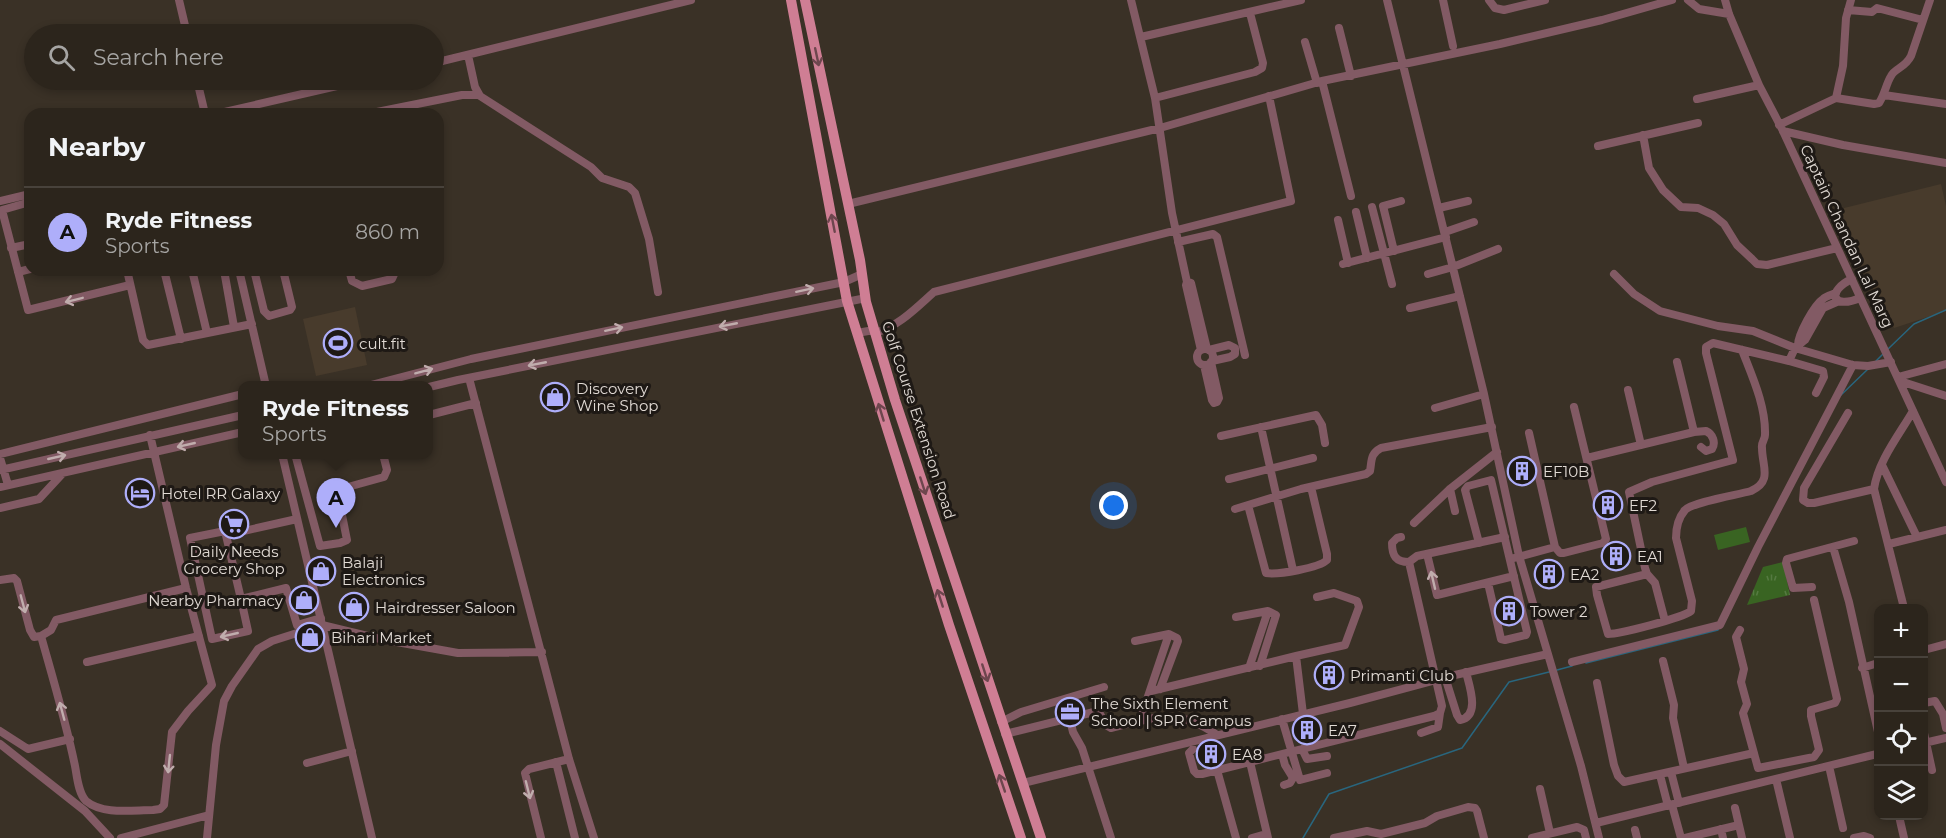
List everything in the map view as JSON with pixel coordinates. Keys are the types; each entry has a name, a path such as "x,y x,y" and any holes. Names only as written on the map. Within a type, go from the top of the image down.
{"main road":[{"path":"791,0 847,301 949,625 1021,838"},
{"name":"Golf Course Extension Road","path":"805,0 875,332 895,400 1041,838"}],"street":[{"path":"179,0 185,24"},
{"path":"444,61 691,0"},
{"path":"1131,0 1155,98 1186,285 1206,349 1213,356 1209,362"},
{"path":"1141,37 1301,0"},
{"path":"1387,0 1492,427 1514,557 1514,576 1526,635 1501,639 1488,583"},
{"path":"1443,0 1453,46"},
{"path":"1489,0 1495,8 1504,10 1545,0"},
{"path":"848,204 1160,128 1320,82 1593,22 1672,0"},
{"path":"1688,0 1699,9 1729,14"},
{"name":"Captain Chandan Lal Marg","path":"1725,0 1760,85 1946,482"},
{"path":"1836,98 1843,66 1851,0"},
{"path":"1781,128 1836,98 1874,104 1879,102 1891,75 1907,63 1911,56 1930,0"},
{"path":"1848,10 1872,12 1877,8 1923,20"},
{"path":"1155,98 1255,72 1262,68 1263,63 1250,13"},
{"path":"1339,28 1351,76"},
{"path":"1305,42 1320,82 1351,196"},
{"path":"468,55 478,95"},
{"path":"1697,99 1760,85"},
{"path":"199,90 204,108"},
{"path":"242,108 320,90"},
{"path":"397,108 462,95 478,95 591,167 602,178 629,187 635,193 649,239 658,292"},
{"path":"1884,95 1946,104"},
{"path":"857,333 890,329 934,292 1291,201 1269,96"},
{"path":"1598,146 1698,123"},
{"path":"1781,128 1843,145 1946,163"},
{"path":"1643,135 1649,168 1663,190 1681,207 1698,208 1713,215 1724,224 1737,245 1757,264 1767,265 1837,248"},
{"path":"0,201 24,195"},
{"path":"1394,251 1383,206 1401,201"},
{"path":"1439,208 1468,201"},
{"path":"24,204 2,210 26,308 30,311 130,285"},
{"path":"1372,207 1392,284"},
{"path":"1356,212 1367,258"},
{"path":"1338,220 1346,264 1394,251 1474,222"},
{"path":"1178,242 1214,234 1217,237 1245,355"},
{"path":"11,248 24,245"},
{"path":"1428,274 1453,267 1498,249"},
{"path":"18,272 24,270"},
{"path":"386,381 471,359 844,282 862,274"},
{"path":"1614,274 1634,294 1660,311 1718,326 1753,331 1853,365 1871,365 1889,359"},
{"path":"128,276 144,343 152,345 252,324"},
{"path":"166,276 181,339"},
{"path":"193,276 207,333"},
{"path":"225,276 234,327"},
{"path":"240,276 265,381"},
{"path":"255,276 266,315 290,310 292,305 285,276"},
{"path":"351,276 352,281 362,286 392,279 393,276"},
{"path":"1837,297 1839,287 1852,279"},
{"path":"243,286 256,282"},
{"path":"1410,308 1460,296"},
{"path":"1789,361 1797,347 1798,338 1821,300 1837,297 1849,303 1860,298"},
{"path":"433,386 866,298"},
{"path":"1665,621 1655,583 1647,574 1629,492 1652,482 1733,460 1705,349 1707,345 1713,343 1823,371 1824,376 1816,393"},
{"path":"1229,345 1235,348 1235,354 1232,356 1209,362 1199,362 1197,357 1206,349 1229,345"},
{"path":"1647,574 1596,587 1605,630 1608,634 1688,614 1691,611 1692,601 1676,538 1676,529 1681,515 1690,506 1759,488 1765,469 1761,449 1765,436 1764,422 1754,381 1742,350"},
{"path":"1677,362 1694,432"},
{"path":"1899,379 1946,364"},
{"path":"1572,662 1720,625 1853,365"},
{"path":"469,378 569,759 594,838"},
{"path":"1899,379 1946,396"},
{"path":"1628,390 1641,445"},
{"path":"1435,408 1484,394"},
{"path":"238,395 0,456 4,486 238,433"},
{"path":"433,414 476,403"},
{"path":"1528,433 1555,547 1564,554 1606,542 1574,407"},
{"path":"1903,604 1874,489 1882,465 1913,411"},
{"path":"1848,413 1804,488 1803,500 1814,503 1874,489"},
{"path":"1221,436 1316,414 1322,425 1326,443"},
{"path":"2,470 238,416"},
{"path":"1261,427 1293,570"},
{"path":"1235,509 1366,474 1370,471 1371,457 1381,448 1492,427"},
{"path":"1587,458 1706,431 1712,435 1714,443 1712,449 1706,451 1701,447"},
{"path":"41,636 70,739 83,798 103,810 160,809 165,799 172,732 212,685 186,588 150,435"},
{"path":"1414,523 1450,489 1497,452"},
{"path":"1229,479 1313,458"},
{"path":"283,459 372,838"},
{"path":"296,459 318,542 322,546 347,540 337,490 384,477 387,470 384,459"},
{"path":"1882,465 1917,537"},
{"path":"0,508 39,499 63,472"},
{"path":"1479,543 1465,490 1468,486 1489,480 1492,482 1505,537 1551,663 1599,838"},
{"path":"1248,505 1266,573 1320,565 1327,560 1311,487"},
{"path":"1450,489 1455,511"},
{"path":"226,535 297,519"},
{"path":"1889,544 1946,530"},
{"path":"225,531 241,599 249,631 212,639 190,538 225,531"},
{"path":"1401,537 1392,543 1394,556 1399,561 1409,562 1417,556 1505,537"},
{"path":"1812,587 1793,588 1785,563 1787,559 1854,541"},
{"path":"1514,557 1555,547"},
{"path":"1833,548 1849,602 1874,716"},
{"path":"1427,554 1437,595 1514,576"},
{"path":"1409,562 1441,679 1457,716 1462,720 1468,717 1473,702 1466,672"},
{"path":"0,580 14,578 17,581 34,637 51,630 56,620 186,588"},
{"path":"241,599 286,588 297,625 321,622 381,639 458,653 542,652"},
{"path":"1259,659 1296,656 1345,645 1359,607 1357,601 1334,593 1317,597"},
{"path":"1740,630 1736,638 1744,669 1741,680 1747,704 1743,713 1758,768 1814,758 1819,750 1810,716 1811,710 1835,703 1837,699 1814,600"},
{"path":"1151,691 1250,668 1259,659 1276,615 1268,611 1236,617"},
{"path":"1250,668 1259,659 1263,626 1268,611"},
{"path":"207,838 216,746 224,701 258,649 272,641 321,622"},
{"path":"1263,626 1272,628"},
{"path":"1140,720 1169,634"},
{"path":"1136,641 1169,634 1175,636 1178,641 1160,689"},
{"path":"87,662 199,636"},
{"path":"1928,649 1946,644"},
{"path":"1023,783 1466,672 1548,654"},
{"path":"1296,656 1303,714"},
{"path":"1663,661 1674,705 1673,718 1684,768"},
{"path":"1862,668 1874,664"},
{"path":"1421,733 1438,727 1442,706 1441,679"},
{"path":"1597,683 1612,755 1620,780 1624,782 1754,753"},
{"path":"1001,722 1021,712 1104,687"},
{"path":"1928,702 1935,701 1939,705 1946,728"},
{"path":"1066,703 1076,739 1082,748 1111,838"},
{"path":"1193,749 1190,756 1195,773 1202,774 1434,716 1440,712"},
{"path":"1005,734 1097,713 1110,728 1140,720 1170,716 1197,723 1217,735"},
{"path":"1282,719 1300,780 1327,774"},
{"path":"0,731 28,749 70,739"},
{"path":"1928,740 1946,738"},
{"path":"0,744 85,810 110,838"},
{"path":"1302,749 1307,759 1327,756"},
{"path":"307,763 352,751"},
{"path":"1282,754 1285,765 1293,778 1290,783 1284,785"},
{"path":"1596,823 1874,754"},
{"path":"1928,755 1932,770"},
{"path":"541,838 525,773 529,769 569,759"},
{"path":"556,762 575,838"},
{"path":"1250,762 1267,836 1252,838"},
{"path":"1829,766 1843,828"},
{"path":"1217,770 1236,838"},
{"path":"1671,772 1673,804"},
{"path":"1660,775 1673,804 1683,838 1722,834 1739,825"},
{"path":"1776,779 1790,838"},
{"path":"1540,789 1550,833"},
{"path":"1334,838 1367,831 1381,834 1425,824 1437,816 1468,807 1475,808 1477,811 1484,838"},
{"path":"1735,808 1742,838"},
{"path":"121,838 209,815"},
{"path":"1900,820 1905,838"},
{"path":"1532,838 1577,827 1584,830 1586,838"},
{"path":"1854,838 1864,836 1870,838"}],"shaded area":[{"path":"1941,184 1946,206 1946,311 1894,328 1832,211"},
{"path":"355,307 367,365 316,376 303,319"}],"green space":[{"path":"1746,527 1750,542 1718,550 1714,535"},
{"path":"1783,562 1790,595 1747,605 1763,567"}],"waterway":[{"path":"1888,349 1914,324 1946,310"},
{"path":"1876,361 1883,354"},
{"path":"1841,395 1868,369"},
{"path":"1586,663 1719,628"},
{"path":"1557,670 1572,666"},
{"path":"1303,838 1329,794 1462,748 1509,682 1549,672"}],"place":[{"name":"cult.fit","path":"338,343"},
{"name":"Discovery Wine Shop","path":"555,397"},
{"name":"EF10B","path":"1522,471"},
{"name":"Hotel RR Galaxy","path":"140,493"},
{"name":"EF2","path":"1608,505"},
{"name":"Daily Needs Grocery Shop","path":"234,524"},
{"name":"Ryde Fitness","path":"336,528"},
{"name":"EA1","path":"1616,556"},
{"name":"Balaji Electronics","path":"321,571"},
{"name":"EA2","path":"1549,574"},
{"name":"Nearby Pharmacy","path":"304,600"},
{"name":"Hairdresser Saloon","path":"354,607"},
{"name":"Tower 2","path":"1509,611"},
{"name":"Bihari Market","path":"310,637"},
{"name":"Primanti Club","path":"1329,675"},
{"name":"The Sixth Element School | SPR Campus","path":"1070,712"},
{"name":"EA7","path":"1307,730"},
{"name":"EA8","path":"1211,754"}]}
